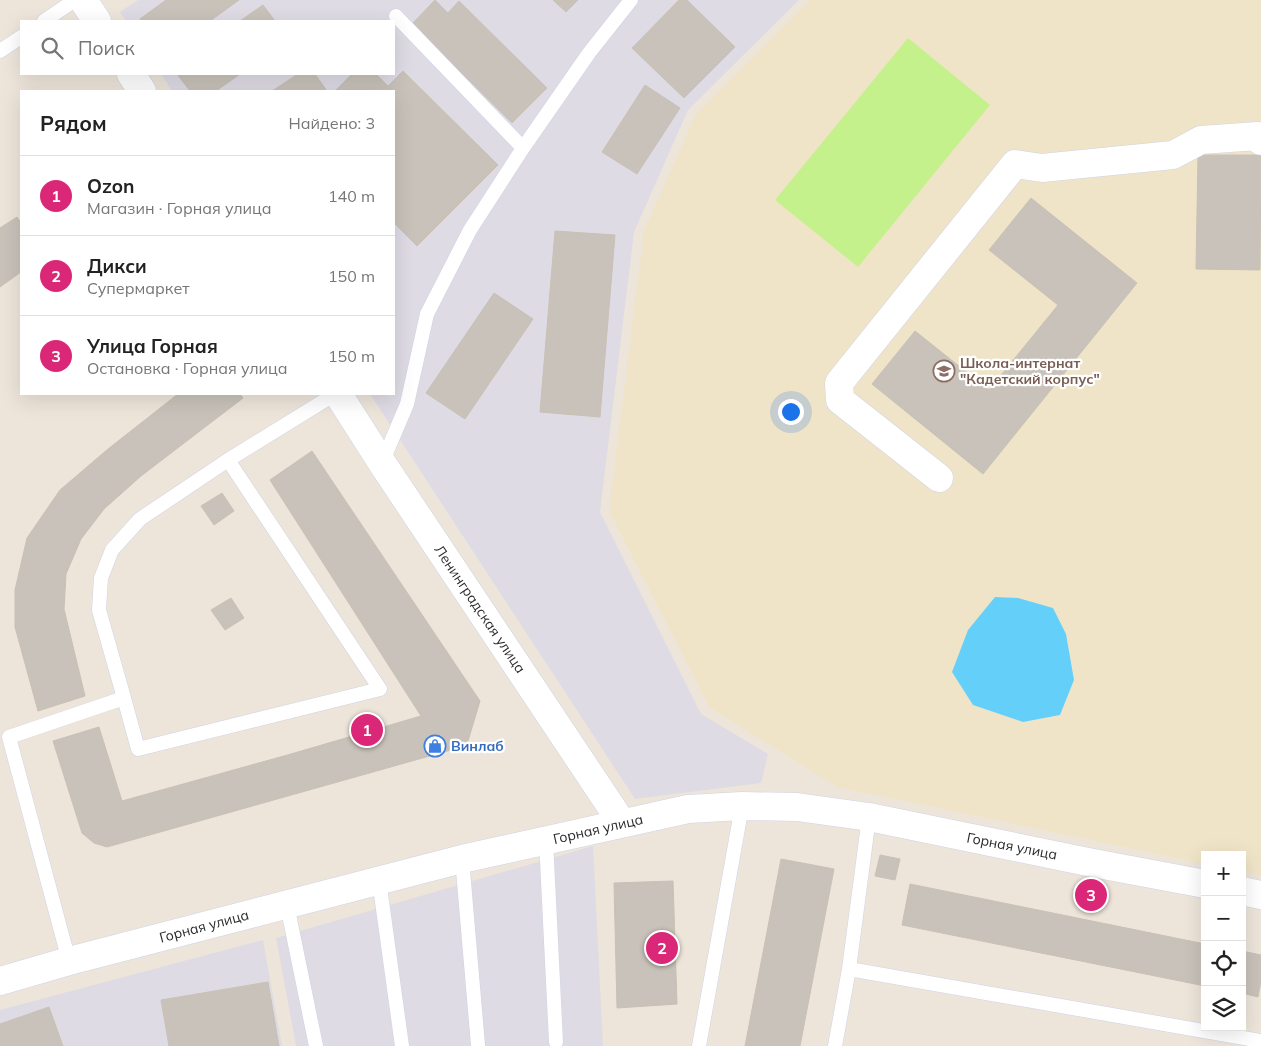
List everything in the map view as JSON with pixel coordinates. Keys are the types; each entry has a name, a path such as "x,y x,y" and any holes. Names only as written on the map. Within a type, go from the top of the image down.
{"street":[{"path":"83,0 95,20"},
{"path":"132,75 141,90"},
{"path":"939,478 840,400 838,383 1015,164 1042,168 1173,155 1202,140 1258,136 1261,140"},
{"name":"Ленинградская улица","path":"338,395 622,823"},
{"name":"Горная улица","path":"0,981 69,961 462,859 688,809 742,806 797,807 869,818 1201,883"},
{"path":"1246,892 1261,895"}],"lane":[{"path":"45,20 75,0"},
{"path":"382,462 407,404 427,314 470,230 522,148 589,53 631,0"},
{"path":"396,16 522,148"},
{"path":"0,52 20,38"},
{"path":"228,460 380,689 138,749 100,610 101,578 112,550 140,519 228,460 335,395"},
{"path":"69,961 9,737 124,698"},
{"path":"698,1046 742,806"},
{"path":"835,1046 849,969 869,818"},
{"path":"546,840 556,1042"},
{"path":"462,859 478,1045"},
{"path":"380,880 402,1046"},
{"path":"287,904 316,1046"},
{"path":"849,969 1261,1040"}],"shaded area":[{"path":"138,0 799,0 688,110 634,232 600,512 701,714 768,754 761,783 635,799 371,395 395,395 395,90 171,90 162,75 395,75 395,20 125,20 120,12"},
{"name":"Школа-интернат \"Кадетский корпус\"","path":"810,0 1261,0 1261,875 1246,872 1246,851 1201,851 1201,863 837,787 709,707 609,511 644,231 696,114"},
{"path":"593,846 603,1046 296,1046 276,938"},
{"path":"263,940 282,1046 0,1046 0,1010"}],"green space":[{"path":"908,38 990,105 858,267 775,200"}],"water":[{"path":"995,597 1018,598 1053,608 1066,634 1074,680 1060,715 1023,722 973,705 952,672 968,630"}],"building":[{"path":"166,0 239,0 211,20 140,19"},
{"path":"435,0 448,13 459,1 547,88 512,123 412,24"},
{"path":"553,0 578,0 566,12"},
{"path":"679,0 687,0 735,47 684,98 632,48"},
{"path":"263,5 274,20 241,20"},
{"path":"403,71 498,165 417,246 395,224 395,90 336,90 351,75 377,75 388,86"},
{"path":"178,75 239,75 217,90 189,90"},
{"path":"296,75 316,75 326,90 274,90"},
{"path":"645,85 680,108 637,174 602,152"},
{"path":"1198,155 1261,155 1260,270 1196,269"},
{"path":"1031,198 1137,283 983,474 872,384 915,331 989,390 1058,305 989,250"},
{"path":"17,217 20,222 20,273 0,287 0,228"},
{"path":"555,231 615,235 600,417 540,412"},
{"path":"494,293 533,319 465,419 426,393"},
{"path":"177,395 241,395 243,398 141,476 104,509 81,539 66,574 64,609 85,696 38,711 15,627 15,590 27,538 60,490 108,449"},
{"path":"312,451 480,701 468,741 451,750 107,847 94,843 82,833 53,741 99,727 122,801 421,716 270,480"},
{"path":"222,493 234,511 214,525 201,506"},
{"path":"231,598 244,618 225,630 211,610"},
{"path":"880,855 900,859 895,880 875,876"},
{"path":"781,859 834,869 800,1046 745,1046"},
{"path":"673,881 677,1004 617,1008 614,883"},
{"path":"910,884 1201,943 1201,985 902,925"},
{"path":"1246,952 1261,955 1261,981 1258,997 1246,994"},
{"path":"268,982 279,1046 169,1046 161,1000"},
{"path":"49,1007 63,1046 0,1046 0,1024"}],"place":[{"name":"Школа-интернат \"Кадетский корпус\"","path":"944,371"},
{"name":"Ozon","path":"367,730"},
{"name":"Винлаб","path":"435,746"},
{"name":"Улица Горная","path":"1091,895"},
{"name":"Дикси","path":"662,948"}]}
